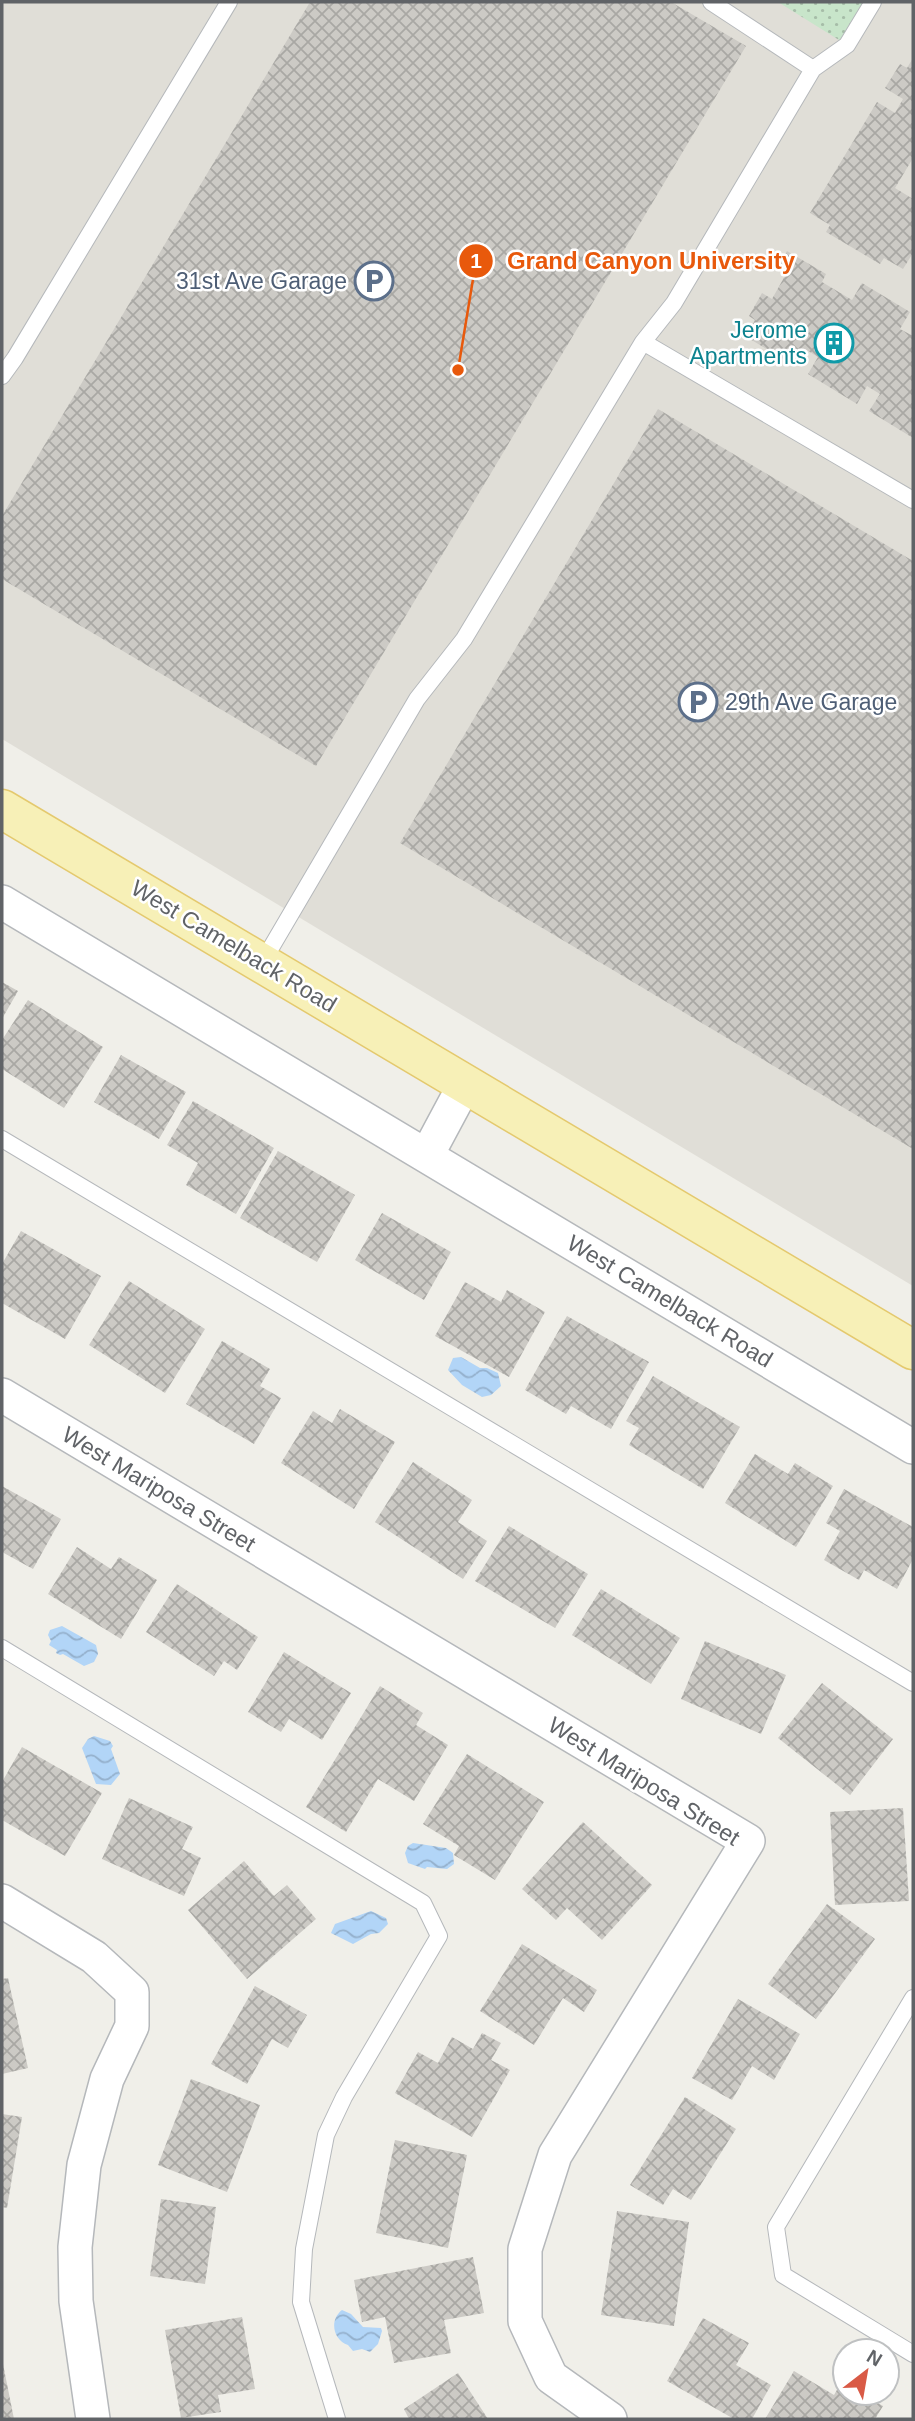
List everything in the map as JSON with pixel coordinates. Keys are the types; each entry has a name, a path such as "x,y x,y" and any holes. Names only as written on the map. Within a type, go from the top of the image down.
{"main road":[{"name":"West Camelback Road","path":"2,809 913,1350"}],"street":[{"name":"West Camelback Road","path":"2,902 913,1447"},
{"path":"427,1155 465,1084"},
{"name":"West Mariposa Street","path":"2,1395 748,1841 555,2155 525,2249 525,2321 551,2377 610,2419"},
{"path":"2,1902 94,1957 132,1992 132,2026 107,2079 85,2165 75,2247 76,2301 93,2419"}],"lane":[{"path":"2,376 229,2"},
{"path":"711,2 813,69"},
{"path":"262,963 416,699 464,639 643,342 674,303 813,69 847,45 873,2"},
{"path":"643,342 913,500"},
{"path":"2,1139 913,1683"},
{"path":"2,1648 423,1903 439,1936 344,2096 326,2135 304,2249 301,2302 337,2419"},
{"path":"913,1998 776,2227 783,2275 913,2354"}],"shaded area":[{"path":"2,2 913,2 913,1286 2,739"}],"green space":[{"path":"778,2 873,2 847,45"}],"water":[{"path":"461,1357 480,1368 498,1373 501,1386 491,1395 482,1397 462,1385 448,1370 453,1358"},
{"path":"62,1626 96,1645 98,1654 94,1662 84,1666 56,1653 57,1650 49,1645 51,1641 48,1635 50,1630"},
{"path":"94,1736 110,1741 113,1746 111,1749 120,1774 111,1785 96,1784 82,1748 88,1739"},
{"path":"413,1843 446,1848 453,1853 454,1864 447,1869 425,1869 408,1863 405,1853"},
{"path":"371,1911 386,1918 388,1924 379,1933 371,1934 353,1944 331,1933 335,1924"},
{"path":"342,2310 351,2314 363,2327 381,2328 378,2344 370,2352 362,2349 353,2351 339,2339 334,2324"}],"building":[{"name":"31st Ave Garage","path":"310,2 671,2 746,46 316,766 2,579 2,516"},
{"path":"913,58 913,158 895,188 913,199 913,253 903,269 884,258 880,264 826,232 830,225 810,213 877,102 895,113 903,99 885,88 900,64 907,68"},
{"name":"Jerome Apartments","path":"787,251 826,274 822,282 852,300 862,283 910,312 900,329 913,336 913,438 869,411 880,394 867,386 857,404 808,374 818,357 805,349 795,366 745,336 755,320 749,316 762,293 772,299 786,274 777,269"},
{"name":"29th Ave Garage","path":"658,409 913,561 913,1149 400,843"},
{"path":"2,982 18,991 2,1019"},
{"path":"28,1000 103,1047 64,1108 2,1069 2,1040"},
{"path":"121,1055 186,1092 159,1139 94,1102"},
{"path":"193,1101 274,1148 236,1214 186,1185 198,1163 167,1145"},
{"path":"278,1151 355,1195 317,1262 240,1218"},
{"path":"382,1213 451,1252 424,1300 355,1260"},
{"path":"21,1231 101,1276 65,1339 2,1303 2,1264"},
{"path":"129,1281 205,1329 165,1393 89,1345"},
{"path":"465,1282 501,1302 507,1290 545,1312 509,1377 435,1336"},
{"path":"567,1316 649,1362 611,1429 571,1406 566,1414 525,1390"},
{"path":"222,1341 270,1369 260,1386 281,1398 254,1444 186,1404"},
{"path":"653,1376 740,1427 703,1489 629,1445 639,1428 626,1421"},
{"path":"340,1409 395,1442 354,1509 281,1463 313,1411 332,1423"},
{"path":"755,1454 788,1474 795,1463 833,1486 796,1547 725,1503"},
{"path":"413,1462 472,1500 458,1522 487,1541 463,1579 375,1522"},
{"path":"2,1486 61,1519 33,1569 2,1552"},
{"path":"844,1489 913,1527 913,1559 897,1589 864,1570 859,1580 824,1560 840,1531 826,1523"},
{"path":"509,1526 588,1574 555,1628 475,1581"},
{"path":"77,1547 111,1569 119,1557 157,1580 121,1639 48,1594"},
{"path":"177,1584 258,1637 237,1670 224,1661 214,1676 146,1632"},
{"path":"601,1589 680,1638 651,1684 572,1635"},
{"path":"705,1641 786,1675 761,1734 681,1699"},
{"path":"284,1652 351,1693 322,1740 289,1719 281,1732 248,1712"},
{"path":"822,1683 893,1739 850,1795 778,1738"},
{"path":"380,1686 423,1713 416,1725 448,1745 414,1801 378,1779 346,1832 306,1807"},
{"path":"22,1747 102,1793 65,1856 2,1820 2,1782"},
{"path":"467,1754 544,1802 495,1880 454,1855 459,1846 423,1824"},
{"path":"129,1798 193,1827 182,1849 201,1858 184,1896 102,1859"},
{"path":"903,1808 909,1901 835,1905 830,1812"},
{"path":"583,1822 652,1885 602,1940 567,1908 556,1920 522,1889"},
{"path":"244,1861 274,1896 287,1885 316,1919 247,1979 188,1910"},
{"path":"827,1904 875,1939 816,2019 768,1984"},
{"path":"522,1944 597,1990 584,2012 563,1998 534,2045 480,2011"},
{"path":"8,1978 28,2068 2,2074 2,1979"},
{"path":"255,1986 307,2015 288,2048 272,2039 247,2084 211,2064"},
{"path":"738,1999 800,2034 774,2080 752,2066 732,2100 692,2078"},
{"path":"482,2033 501,2043 491,2060 510,2070 472,2137 395,2093 418,2052 438,2063 452,2037 473,2049"},
{"path":"191,2079 260,2105 227,2192 158,2165"},
{"path":"685,2097 736,2129 691,2200 673,2189 663,2205 630,2185"},
{"path":"2,2114 22,2117 7,2208 2,2207"},
{"path":"395,2140 467,2155 448,2248 376,2233"},
{"path":"161,2199 216,2207 205,2284 150,2276"},
{"path":"617,2211 689,2222 674,2326 601,2315"},
{"path":"473,2257 484,2313 444,2320 451,2353 394,2363 385,2317 362,2322 354,2280"},
{"path":"242,2317 255,2389 218,2395 221,2412 181,2418 165,2330"},
{"path":"703,2318 749,2343 736,2365 771,2385 752,2419 734,2419 667,2381"},
{"path":"3,2364 14,2419 2,2419"},
{"path":"794,2371 831,2393 831,2407 882,2407 875,2419 765,2419"},
{"path":"458,2373 488,2419 409,2419 404,2409"}],"place":[{"name":"31st Ave Garage","path":"374,281"},
{"name":"Jerome Apartments","path":"834,343"},
{"name":"Grand Canyon University","path":"458,370"},
{"name":"29th Ave Garage","path":"698,702"}]}
